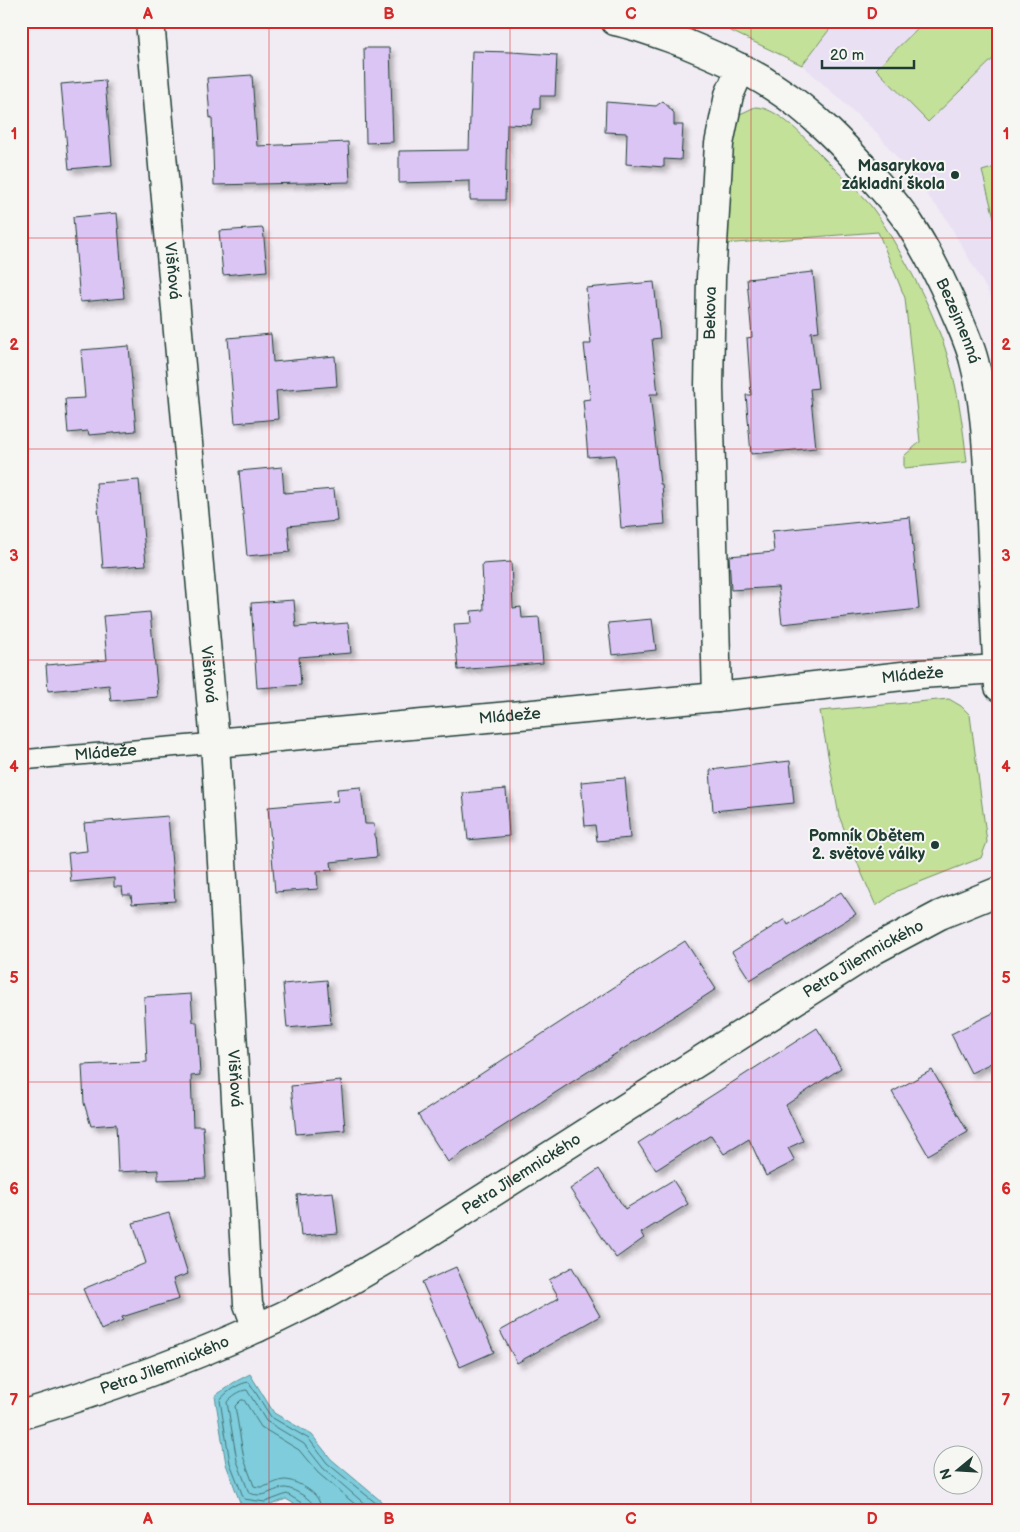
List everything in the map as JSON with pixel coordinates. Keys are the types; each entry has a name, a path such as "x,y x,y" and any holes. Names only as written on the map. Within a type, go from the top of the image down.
{"street":[{"name":"Višňová","path":"150,21 215,742 248,1304 257,1328"},
{"path":"619,22 662,35 741,68"},
{"name":"Bezejmenná","path":"741,68 775,87 807,112 843,144 896,205 910,224 939,276 963,329 974,360 984,418 998,678"},
{"name":"Bekova","path":"717,697 709,387 711,278 719,144 729,95 741,68"},
{"name":"Mládeže","path":"215,742 717,697 920,674 998,678"},
{"name":"Petra Jilemnického","path":"21,1416 77,1399 175,1363 312,1302 391,1258 874,950 940,915 999,891"}],"lane":[{"name":"Mládeže","path":"21,760 215,742"}],"shaded area":[{"name":"Masarykova základní škola","path":"836,21 999,21 999,322 992,299 945,217 877,133 802,65"}],"green space":[{"path":"710,21 836,21 802,65"},
{"path":"925,21 999,21 999,53 928,122 876,69"},
{"path":"755,107 763,108 781,117 797,131 865,199 889,233 924,297 945,348 958,399 967,462 904,468 904,456 920,442 905,298 878,232 723,244 730,133 738,115"},
{"path":"999,166 999,225 996,225 982,171"},
{"path":"949,699 961,706 970,715 987,842 981,858 897,891 876,906 839,816 820,711"}],"water":[{"path":"250,1374 274,1413 312,1435 331,1459 381,1501 386,1511 306,1511 286,1499 266,1507 241,1505 226,1464 215,1396"}],"building":[{"path":"364,48 390,48 393,142 366,143"},
{"path":"472,51 557,55 555,96 540,96 540,109 534,109 531,125 507,124 505,200 470,200 470,181 399,183 399,151 469,150"},
{"path":"252,75 257,146 348,142 350,182 214,185 212,117 210,118 207,78"},
{"path":"105,80 112,165 69,169 61,84"},
{"path":"663,101 674,113 674,125 683,125 681,160 664,159 664,167 626,164 627,133 605,132 606,102 656,106"},
{"path":"117,213 124,298 80,302 73,217"},
{"path":"263,228 267,271 223,275 219,231"},
{"path":"813,272 819,331 811,332 818,388 810,389 816,448 751,454 746,395 751,395 747,338 752,337 747,279"},
{"path":"654,282 660,338 652,339 658,394 650,394 660,484 662,484 665,524 621,528 615,455 588,457 583,400 590,399 584,344 591,344 586,288"},
{"path":"271,334 273,362 335,356 337,386 276,391 278,419 235,423 228,338"},
{"path":"129,346 136,431 89,435 88,431 68,433 65,399 85,398 81,350"},
{"path":"282,467 284,493 334,489 337,521 288,526 290,552 247,556 239,471"},
{"path":"139,480 146,565 103,568 96,483"},
{"path":"910,517 919,609 782,624 778,587 731,590 729,556 774,552 772,531"},
{"path":"511,562 513,608 521,607 522,618 539,617 543,663 458,670 454,624 472,623 471,611 484,610 482,564"},
{"path":"294,600 296,627 348,623 351,653 299,657 301,685 257,688 251,603"},
{"path":"150,612 158,697 111,701 109,685 48,691 46,665 107,660 103,616"},
{"path":"652,619 656,650 612,655 608,623"},
{"path":"790,761 794,803 713,811 710,770"},
{"path":"625,778 630,838 597,841 595,825 585,826 581,782"},
{"path":"361,787 365,824 374,824 377,857 331,862 332,870 317,871 318,889 275,892 268,807 338,801 337,789"},
{"path":"506,789 509,836 468,840 463,793"},
{"path":"168,816 175,901 132,904 131,895 123,895 122,887 114,887 114,878 71,882 68,853 87,851 84,823"},
{"path":"841,892 856,914 750,980 732,952 785,919 788,925"},
{"path":"685,941 716,989 448,1162 418,1115"},
{"path":"327,980 331,1024 287,1028 283,984"},
{"path":"191,994 193,1022 197,1022 200,1075 191,1076 193,1126 203,1126 206,1178 158,1180 158,1170 118,1172 116,1124 91,1126 84,1103 82,1065 147,1062 144,997"},
{"path":"999,1010 999,1059 971,1073 951,1034"},
{"path":"817,1028 841,1068 786,1105 803,1141 788,1148 795,1161 766,1176 749,1139 724,1154 711,1135 656,1170 638,1143"},
{"path":"932,1070 968,1132 928,1155 892,1092"},
{"path":"341,1081 345,1130 296,1134 291,1086"},
{"path":"599,1169 625,1209 673,1180 688,1204 641,1233 644,1238 616,1258 570,1189"},
{"path":"333,1192 338,1233 301,1236 297,1195"},
{"path":"169,1213 188,1274 173,1279 179,1299 122,1317 123,1320 101,1330 83,1289 146,1263 133,1223"},
{"path":"456,1267 494,1352 460,1367 422,1282"},
{"path":"572,1267 600,1316 517,1363 500,1331 559,1298 549,1280"}],"place":[{"name":"Masarykova základní škola","path":"955,175"},
{"name":"Pomník Obětem 2. světové války","path":"935,845"}]}
